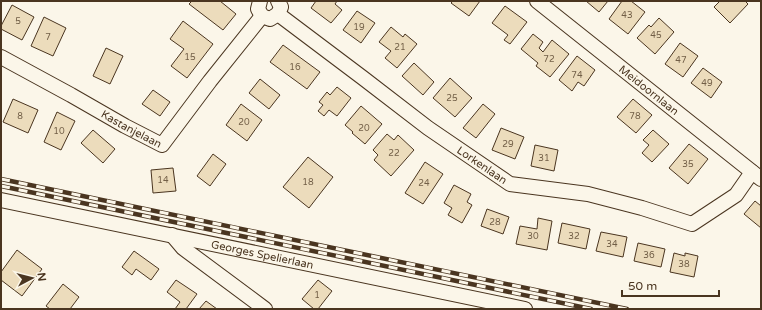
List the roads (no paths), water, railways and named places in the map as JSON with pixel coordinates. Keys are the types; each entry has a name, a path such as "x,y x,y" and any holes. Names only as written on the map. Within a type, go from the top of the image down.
{"street":[{"path":"260,1 258,9 262,16 270,19 278,8"},
{"name":"Meidoornlaan","path":"537,1 757,176"},
{"name":"Lorkenlaan","path":"278,8 363,78 428,128 510,184 588,194 642,208 692,224 736,195 757,176"},
{"name":"Kastanjelaan","path":"1,58 162,145 210,81 262,16"},
{"name":"Georges Spelierlaan","path":"1,200 525,309"},
{"path":"172,235 183,248 265,309"}],"railway":[{"path":"1,179 627,309"},
{"path":"1,186 591,309"}]}
